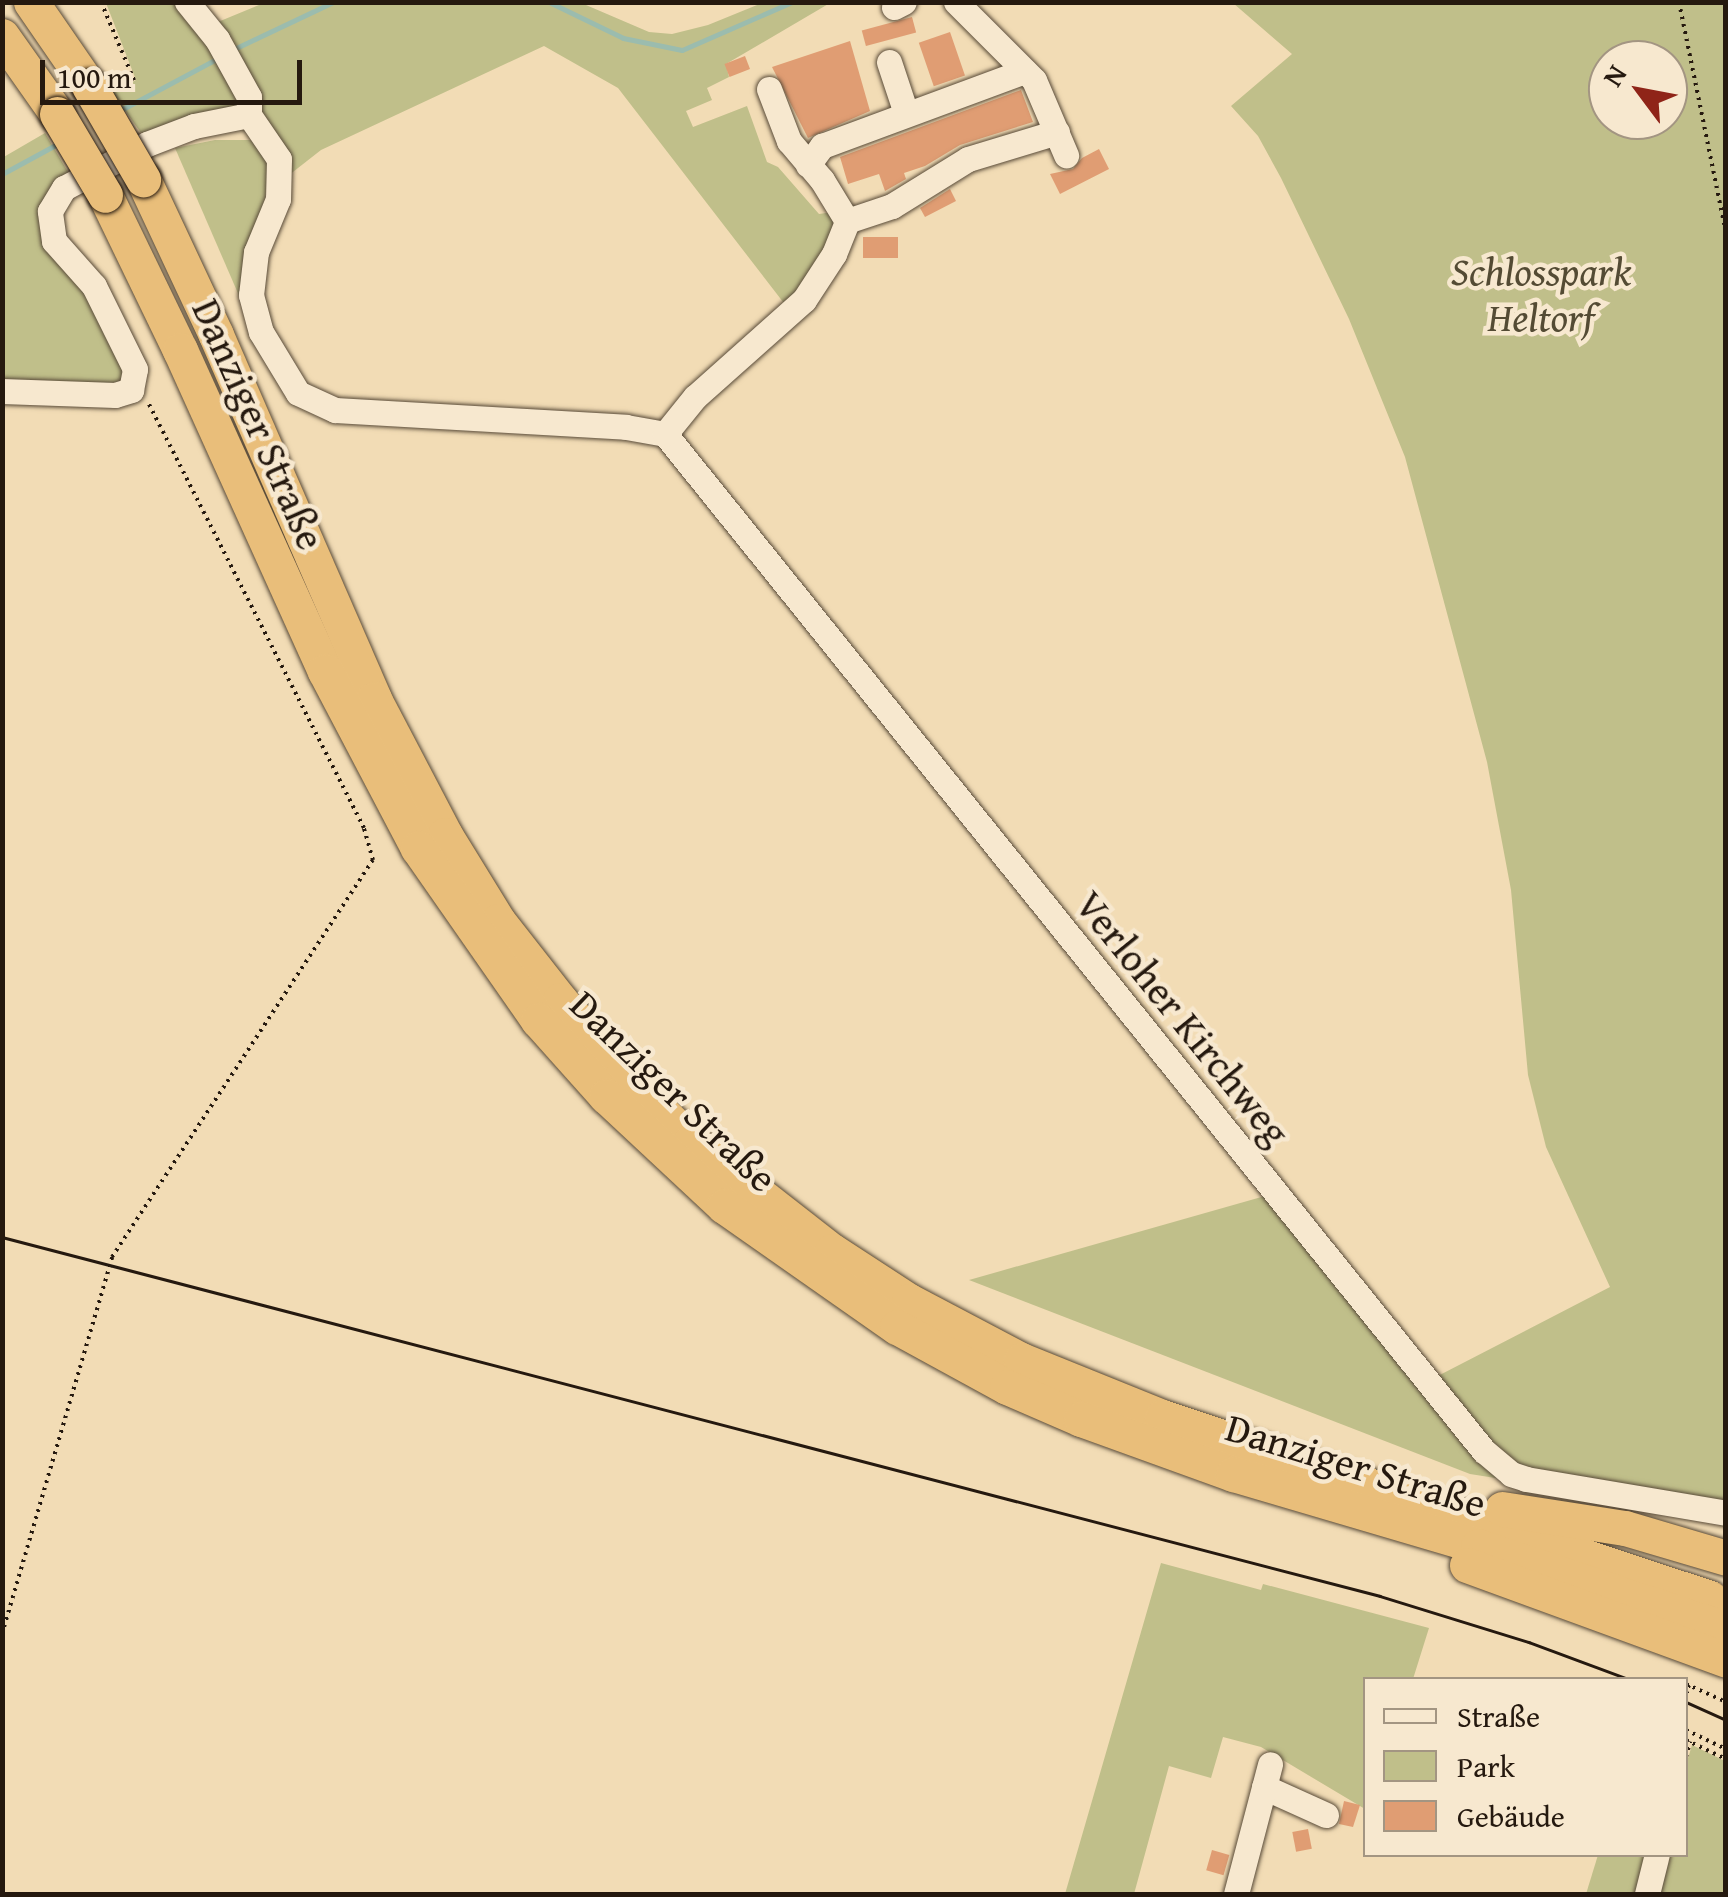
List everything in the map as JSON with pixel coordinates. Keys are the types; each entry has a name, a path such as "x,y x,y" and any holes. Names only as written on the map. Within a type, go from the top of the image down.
{"highway":[{"name":"Danziger Straße","path":"30,2 89,86 143,179 408,767 498,921 623,1074 750,1192 910,1301 1021,1360 1162,1418 1726,1604"},
{"name":"Danziger Straße","path":"2,36 57,114 105,196 325,671 401,818 472,930 538,1020 606,1096 724,1206 811,1271 897,1327 1006,1387 1081,1419 1298,1494 1478,1546 1726,1629"},
{"path":"1399,1494 1426,1490 1493,1508 1625,1528 1726,1558"},
{"path":"1298,1494 1310,1510 1726,1660"}],"street":[{"path":"187,2 218,39 251,104 249,115 273,147 281,179 252,268 254,310 278,366 306,399 335,410 626,427 664,434 695,398 804,300 821,278 847,221 892,206 968,160 1062,144 1047,102 1025,72 956,2"},
{"path":"889,62 906,112"},
{"path":"808,165 822,146 906,112 1025,72"},
{"path":"769,90 789,141 847,221"},
{"path":"2,391 115,395 131,390 135,369 94,286 54,241 50,212 64,188 147,144 194,126 249,115"},
{"name":"Verloher Kirchweg","path":"664,434 1484,1451 1511,1474 1526,1479 1726,1513"},
{"path":"1236,1894 1267,1776 1326,1815"},
{"path":"1647,1894 1656,1857"}],"path":[{"path":"101,2 134,80"},
{"path":"1679,2 1726,232"},
{"path":"2,1634 112,1257 373,860 364,828 160,424 145,398 131,390"},
{"path":"1688,1685 1726,1702"},
{"path":"1688,1694 1692,1695"},
{"path":"1688,1731 1726,1749"},
{"path":"1688,1741 1726,1759"}],"green space":[{"path":"182,2 242,88 238,110 146,140 112,92 136,80 106,3"},
{"path":"579,2 649,32 672,34 708,25 762,3 830,3 726,64 729,77 707,88 712,100 686,111 693,127 747,106 767,162 778,167 819,214 833,212 836,240 790,311 618,88 544,46 321,150 284,179 213,24 264,3"},
{"name":"Schlosspark Heltorf","path":"1233,3 1725,3 1725,1510 1527,1476 1430,1380 1610,1287 1546,1147 1528,1075 1511,890 1487,762 1405,457 1349,319 1281,178 1258,136 1231,106 1292,54"},
{"path":"45,133 72,179 46,210 92,286 127,382 3,388 2,158"},
{"path":"215,140 252,140 271,150 250,321 175,148"},
{"path":"1272,1194 1508,1480 1470,1474 969,1280"},
{"path":"1161,1563 1261,1590 1263,1584 1429,1628 1414,1677 1363,1677 1363,1808 1261,1747 1223,1737 1211,1778 1169,1766 1134,1894 1065,1894"},
{"path":"1692,1745 1725,1761 1725,1894 1650,1894 1659,1857 1688,1857 1688,1758"},
{"path":"1597,1857 1654,1857 1645,1894 1586,1894"}],"building":[{"path":"912,17 916,32 866,46 862,30"},
{"path":"950,32 965,75 934,86 919,43"},
{"path":"850,41 870,111 808,138 772,67"},
{"path":"745,56 750,69 729,77 724,64"},
{"path":"1021,90 1033,122 960,145 925,166 904,173 906,179 885,191 879,174 848,184 840,157"},
{"path":"1099,149 1109,169 1060,194 1050,174 1073,169 1082,158"},
{"path":"950,189 956,201 925,217 920,208"},
{"path":"863,237 898,237 898,258 863,258"},
{"path":"1344,1801 1360,1805 1353,1827 1339,1824"},
{"path":"1308,1829 1312,1849 1296,1852 1292,1832"},
{"path":"1212,1850 1229,1855 1224,1875 1206,1870"}],"waterway":[{"path":"232,50 333,2"},
{"path":"549,2 623,38 682,50 792,2"},
{"path":"117,112 218,58"},
{"path":"2,174 59,143"}],"tram line":[{"path":"2,1237 1380,1596 1529,1642 1623,1677"},
{"path":"1688,1703 1726,1720"}]}
